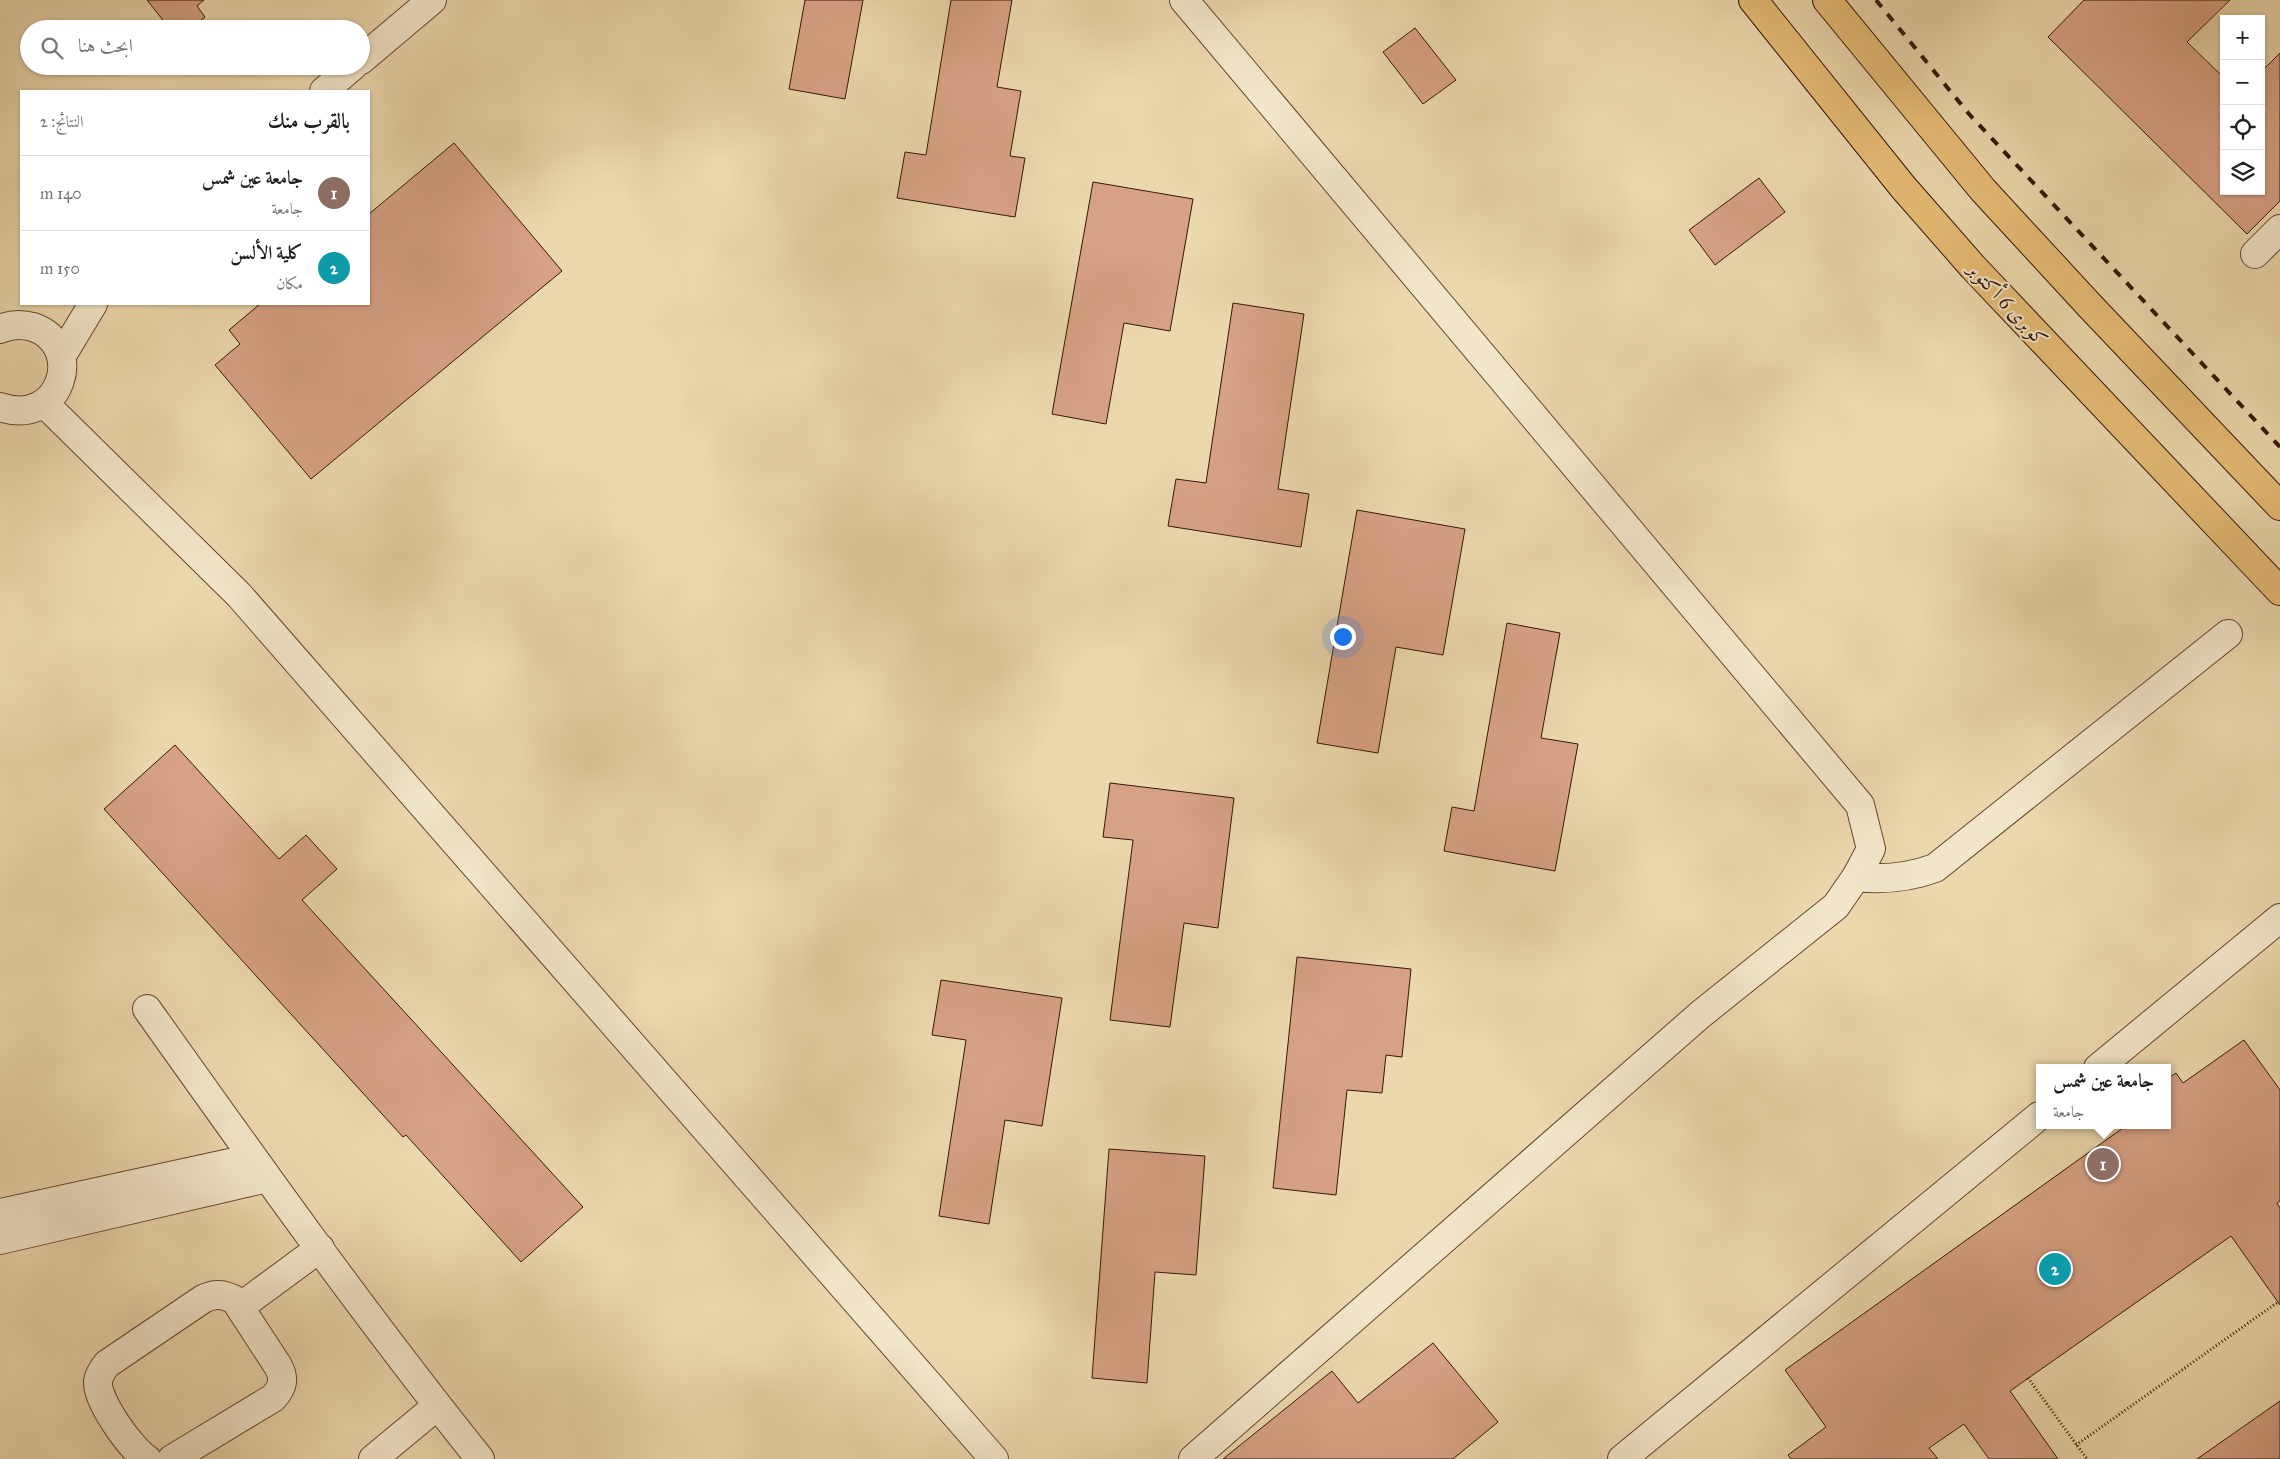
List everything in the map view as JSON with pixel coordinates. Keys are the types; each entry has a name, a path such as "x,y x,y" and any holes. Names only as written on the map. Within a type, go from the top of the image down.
{"highway":[{"name":"كوبرى 6 أكتوبر","path":"1753,0 1903,187 1972,267 2280,591"},
{"path":"1827,0 1949,151 1989,197 2280,506"}],"lane":[{"path":"370,52 432,0"},
{"path":"1184,0 1860,806 1871,849 1856,877 1836,906 1702,1014 1193,1459"},
{"path":"325,90 343,75"},
{"path":"2255,254 2280,229"},
{"path":"61,357 92,305"},
{"path":"0,329 8,326 25,325 42,330 54,342 61,357 62,375 57,391 44,404 30,411 4,414"},
{"path":"44,404 239,595 994,1459"},
{"path":"1856,877 1902,878 1935,868 2228,634"},
{"path":"2103,1064 2280,918"},
{"path":"147,1008 260,1168 437,1406 480,1459"},
{"path":"1622,1459 2036,1118"},
{"path":"0,1213 260,1168"},
{"path":"0,1240 260,1168"},
{"path":"240,1307 320,1248"},
{"path":"147,1459 134,1448 104,1402 99,1392 98,1380 102,1370 115,1359 211,1295 228,1296 235,1300 240,1307 282,1373 283,1382 281,1390 273,1398 172,1459"},
{"path":"373,1459 437,1406"}],"path":[{"path":"2076,1444 2278,1302"},
{"path":"2028,1378 2087,1459"}],"building":[{"path":"147,0 204,0 197,6 205,17 201,20 163,20"},
{"path":"805,0 863,0 845,99 789,89"},
{"path":"951,0 1012,0 997,87 1021,91 1010,156 1025,158 1015,217 897,198 905,152 926,155"},
{"path":"2084,0 2230,0 2187,42 2220,74 2220,195 2265,195 2265,68 2280,53 2280,201 2247,234 2048,37"},
{"path":"1415,28 1456,80 1423,104 1383,52"},
{"path":"454,143 562,271 311,479 215,365 240,344 229,330 259,305 370,305 370,213"},
{"path":"1759,178 1785,212 1715,265 1689,230"},
{"path":"1093,182 1193,199 1170,331 1124,323 1106,424 1052,414"},
{"path":"1233,303 1304,314 1278,489 1309,494 1301,547 1168,526 1176,479 1206,483"},
{"path":"1357,510 1465,529 1443,655 1396,647 1378,753 1317,743"},
{"path":"1507,623 1560,633 1541,738 1578,744 1555,871 1444,851 1452,807 1474,811"},
{"path":"175,745 279,859 306,835 337,869 302,900 583,1207 521,1262 406,1135 403,1137 104,809"},
{"path":"1110,783 1234,798 1218,928 1184,923 1170,1027 1110,1020 1133,840 1103,837"},
{"path":"1297,957 1411,969 1402,1057 1386,1055 1382,1093 1347,1090 1336,1195 1273,1188"},
{"path":"941,980 1062,998 1042,1126 1005,1120 989,1224 939,1216 966,1040 932,1035"},
{"path":"2244,1040 2280,1090 2280,1201 2277,1203 2280,1208 2280,1305 2231,1236 2010,1391 2058,1459 1989,1459 1964,1424 1929,1448 1938,1459 1791,1459 1788,1455 1826,1427 1785,1370 2121,1129 2171,1129 2171,1076 2176,1073 2183,1083"},
{"path":"1109,1149 1205,1156 1196,1275 1155,1272 1147,1383 1092,1378"},
{"path":"1433,1343 1498,1422 1453,1459 1223,1459 1332,1371 1358,1403"},
{"path":"2280,1401 2280,1459 2197,1459"}],"railway":[{"path":"1876,0 1969,114 2280,447"}],"place":[{"name":"جامعة عين شمس","path":"2103,1164"},
{"name":"كلية الألسن","path":"2055,1269"}]}
